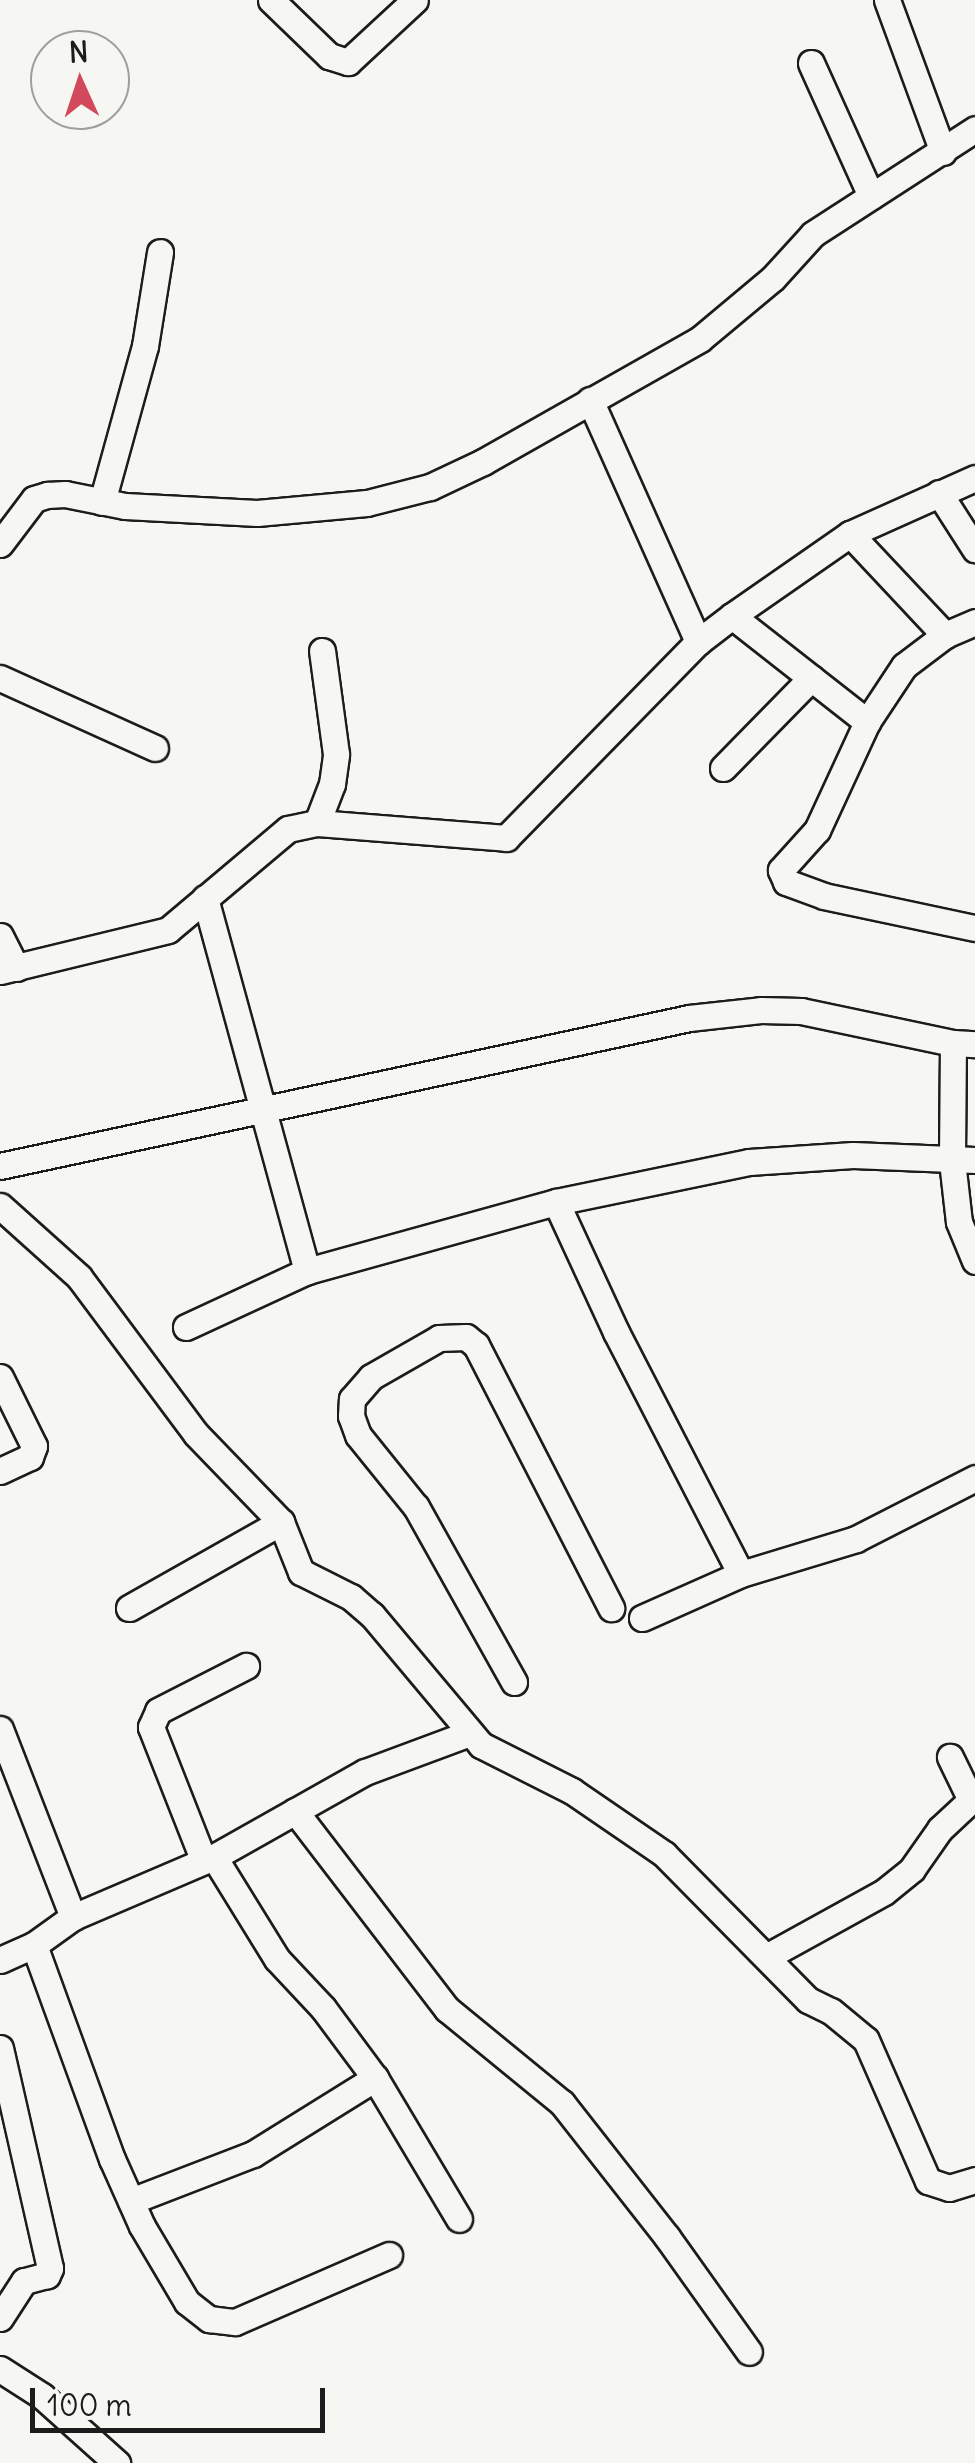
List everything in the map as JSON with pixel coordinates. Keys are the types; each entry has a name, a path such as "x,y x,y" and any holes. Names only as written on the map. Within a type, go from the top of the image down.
{"street":[{"path":"271,0 329,56 348,62 415,0"},
{"path":"888,0 943,152"},
{"path":"811,63 871,196"},
{"path":"0,544 34,498 65,494 102,502 222,512 367,503 456,476 700,339 774,278 814,234 975,128"},
{"path":"102,502 145,346 160,252"},
{"path":"590,400 698,642"},
{"path":"0,936 8,969 168,930 288,830 318,824 506,838 698,642 850,534 975,478"},
{"path":"939,493 975,550"},
{"path":"850,534 944,635"},
{"path":"732,616 867,722"},
{"path":"975,622 944,635 904,666 867,722 817,830 782,870 782,876 824,896 975,928"},
{"path":"318,824 332,784 336,754 322,651"},
{"path":"0,678 154,748"},
{"path":"723,768 810,678"},
{"path":"205,898 306,1271"},
{"path":"0,1166 689,1018 761,1010 802,1012 964,1044 964,1161 959,1222 975,1261"},
{"path":"186,1327 306,1271 556,1202 748,1162 853,1154 964,1161"},
{"path":"556,1202 616,1332 741,1574"},
{"path":"0,1206 79,1277 196,1434 280,1522 301,1572 350,1597 372,1616 481,1745 572,1792 664,1854 808,2000 831,2011 866,2040 880,2061 928,2181 948,2188 975,2180"},
{"path":"514,1682 416,1507 358,1434 351,1416 352,1399 371,1377 439,1338 466,1336 476,1345 611,1608"},
{"path":"0,1377 34,1446 30,1457 0,1471"},
{"path":"642,1618 741,1574 842,1545 975,1478"},
{"path":"129,1608 280,1522"},
{"path":"246,1666 158,1711 151,1726 153,1741 208,1858 277,1959 322,2008 375,2078 459,2219"},
{"path":"0,1729 73,1917"},
{"path":"0,1960 34,1945 73,1917 208,1858 365,1772 470,1733"},
{"path":"768,1956 884,1892 912,1869 940,1830 971,1800 950,1757"},
{"path":"295,1811 416,1975 447,2009 562,2103 749,2352"},
{"path":"34,1945 131,2202 187,2302 209,2319 235,2322 389,2254"},
{"path":"0,2048 50,2268 46,2275 24,2281 0,2318"},
{"path":"131,2202 254,2154 375,2078"},
{"path":"0,2369 42,2396 117,2463"}]}
